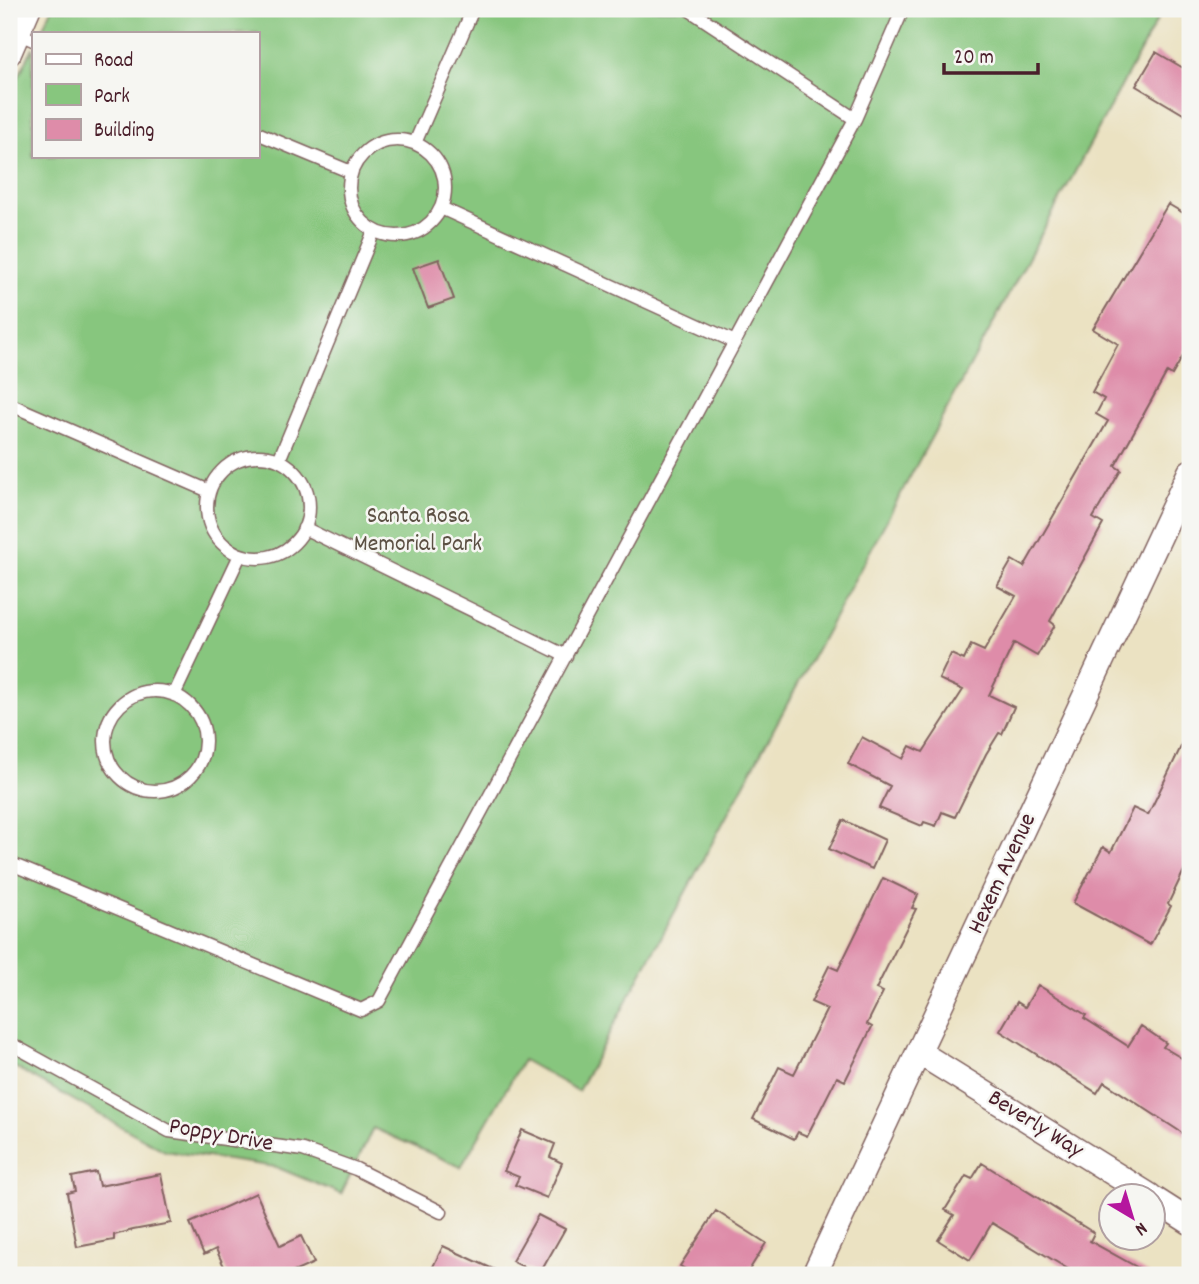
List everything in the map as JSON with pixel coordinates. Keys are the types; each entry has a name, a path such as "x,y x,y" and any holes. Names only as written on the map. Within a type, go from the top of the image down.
{"street":[{"path":"20,42 28,9"},
{"name":"Hexem Avenue","path":"814,1275 920,1054 1190,472"},
{"name":"Beverly Way","path":"920,1054 1126,1182"},
{"name":"Beverly Way","path":"1168,1208 1190,1222"}],"lane":[{"path":"415,143 473,9"},
{"path":"688,9 855,119"},
{"path":"9,863 361,1010 379,1001 855,119 903,9"},
{"path":"259,134 351,172"},
{"path":"394,140 415,143 431,153 442,170 446,189 441,208 430,224 412,234 393,237 374,231 358,218 349,199 351,172 358,159 374,145 394,140"},
{"path":"441,208 735,342"},
{"path":"279,460 374,231"},
{"path":"9,404 209,491"},
{"path":"258,455 279,460 297,472 307,491 309,512 304,528 288,548 269,556 240,555 228,548 214,532 207,512 209,491 220,472 237,460 258,455"},
{"path":"304,528 566,656"},
{"path":"174,695 240,555"},
{"path":"157,691 174,695 189,704 199,718 205,735 204,752 197,768 178,785 153,792 135,788 121,779 110,765 105,748 109,723 124,702 140,694 157,691"},
{"name":"Poppy Drive","path":"9,1043 169,1131 303,1150 356,1169 440,1212"}],"green space":[{"name":"Santa Rosa Memorial Park","path":"52,9 1163,9 578,1091 523,1060 461,1167 373,1128 341,1194 276,1167 165,1151 9,1064 9,96 32,49 32,158 259,158 259,32 40,32"}],"building":[{"path":"1156,52 1190,72 1190,118 1136,86"},
{"path":"1168,204 1190,217 1190,344 1172,375 1167,372 1115,466 1121,470 1093,518 1103,524 1050,621 1055,625 1037,656 1014,643 989,695 1014,707 1002,734 999,733 986,754 955,817 942,812 936,826 924,822 922,826 879,808 890,786 848,764 862,737 903,759 910,746 923,752 963,690 939,679 951,654 964,660 971,645 984,651 1016,596 997,586 1012,560 1024,567 1108,421 1096,414 1104,399 1092,392 1118,344 1093,329"},
{"path":"439,259 454,299 428,308 413,268"},
{"path":"1190,728 1190,858 1168,904 1171,906 1150,945 1073,903 1103,847 1111,852 1133,808 1148,815"},
{"path":"843,820 885,840 872,869 829,849"},
{"path":"883,878 918,895 912,908 916,909 876,989 883,992 867,1024 872,1027 845,1081 837,1077 807,1136 798,1132 794,1139 753,1119 779,1067 794,1074 827,1009 811,1002 829,966 838,970"},
{"path":"1038,985 1128,1046 1141,1026 1166,1043 1163,1047 1190,1063 1190,1138 1104,1082 1097,1093 1000,1031 1017,1002 1025,1007"},
{"path":"522,1130 555,1144 550,1157 562,1163 547,1198 515,1185 519,1177 504,1171"},
{"path":"982,1163 1094,1233 1090,1241 1098,1245 1098,1252 1110,1252 1151,1275 1078,1275 992,1223 970,1260 938,1240 954,1215 945,1210 966,1176 972,1179"},
{"path":"96,1172 99,1186 161,1174 171,1223 133,1230 114,1235 114,1240 77,1247 67,1193 75,1191 72,1177"},
{"path":"256,1193 280,1246 301,1236 314,1263 287,1275 228,1275 216,1249 204,1255 190,1223"},
{"path":"716,1211 766,1243 746,1275 696,1275 680,1266"},
{"path":"538,1215 565,1229 539,1275 512,1261"},
{"path":"443,1246 506,1275 429,1275"}]}
